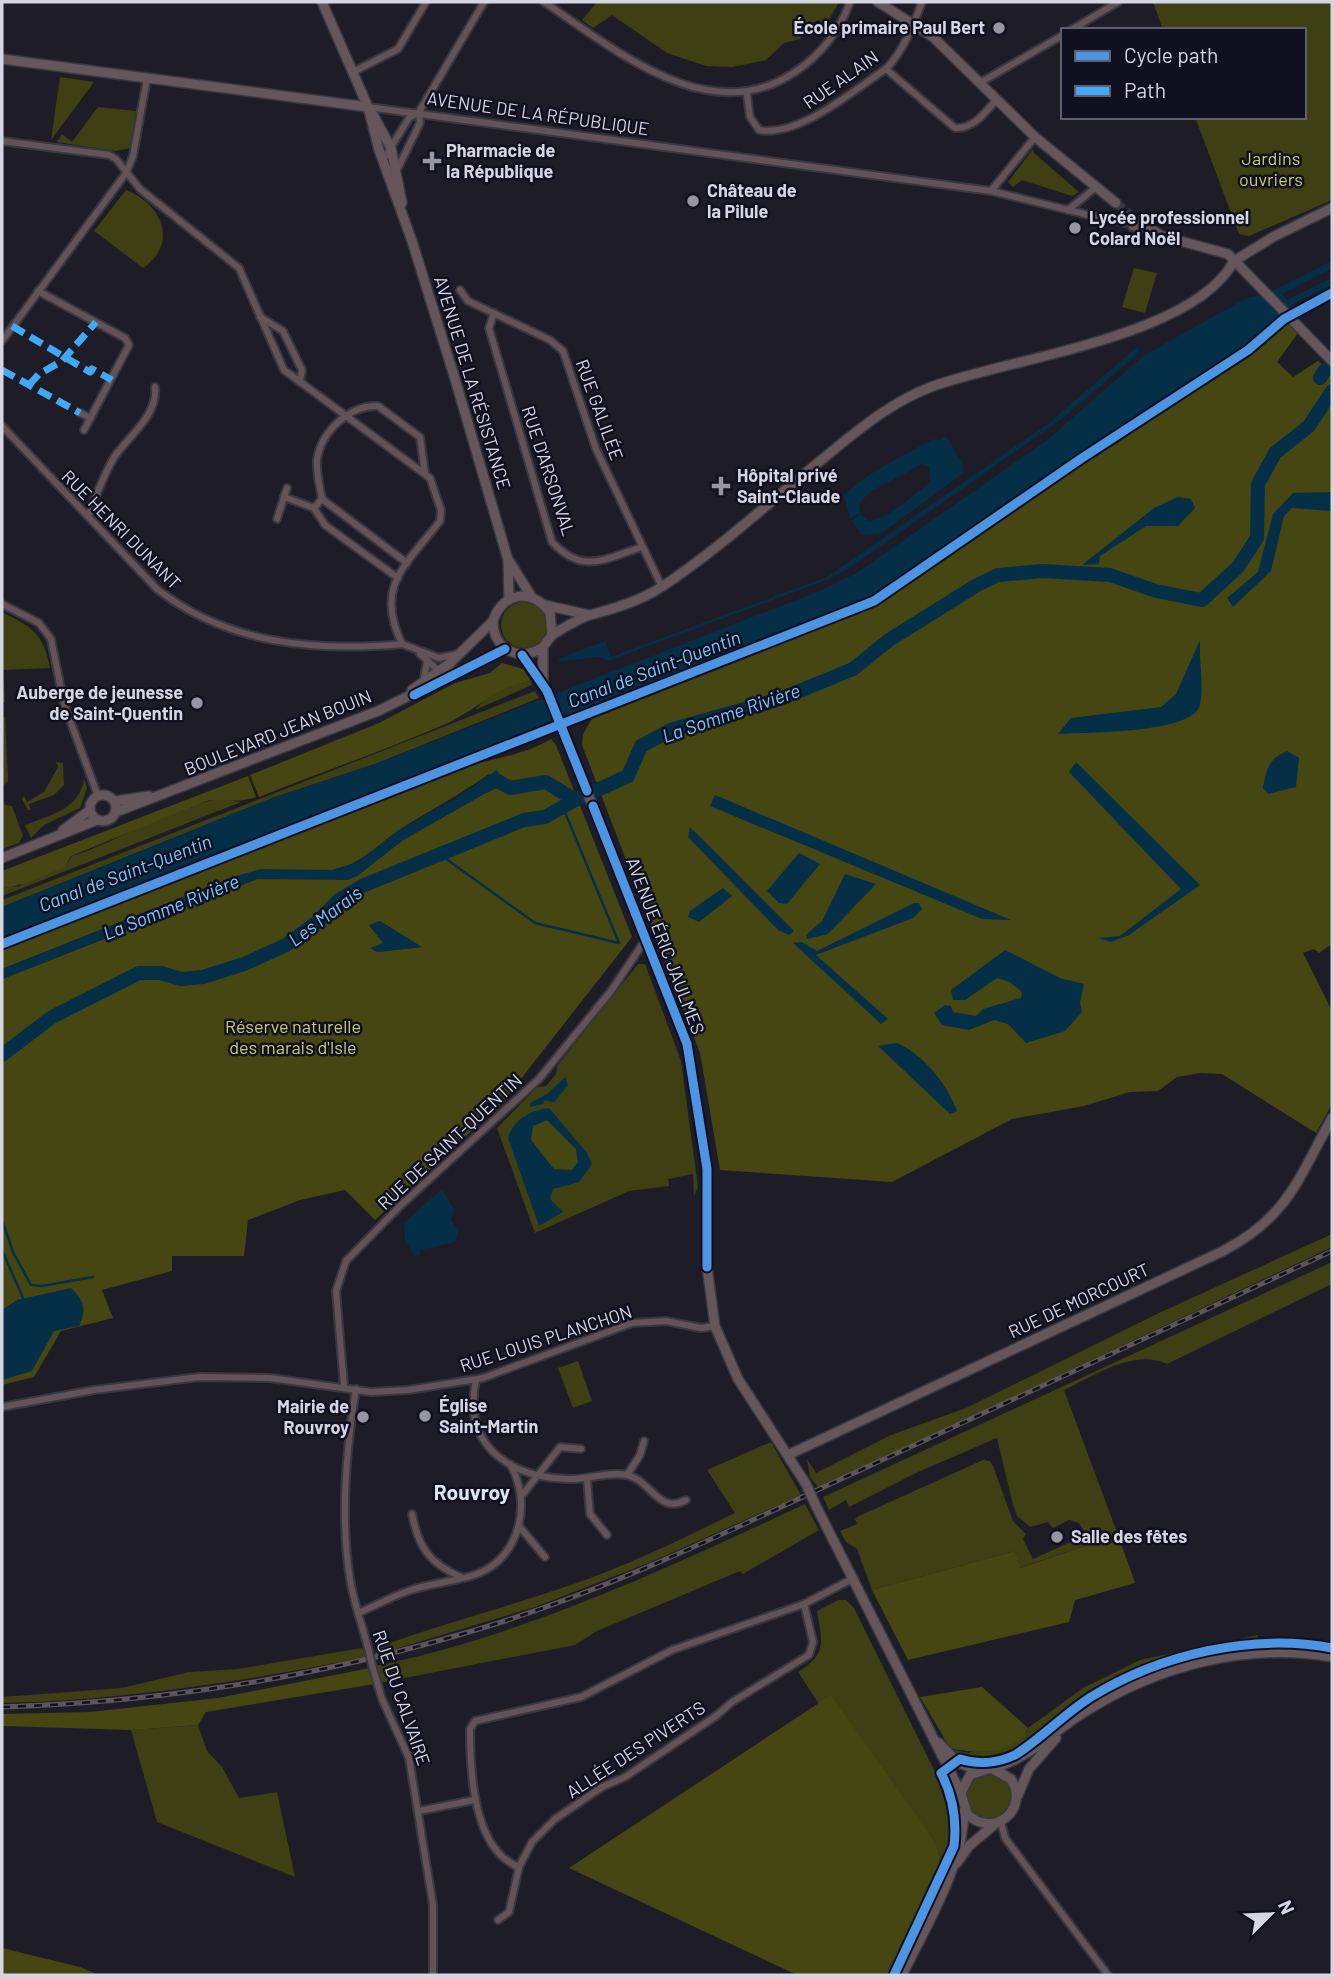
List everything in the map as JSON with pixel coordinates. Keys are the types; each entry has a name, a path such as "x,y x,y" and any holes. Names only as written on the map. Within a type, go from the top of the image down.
{"street":[{"path":"322,2 368,107"},
{"path":"353,72 398,49 426,2"},
{"path":"383,160 409,118 419,112 484,2"},
{"path":"544,2 677,84 708,91 747,94 783,80 813,60 841,27 850,2"},
{"path":"878,2 914,22 1035,137 1116,203"},
{"name":"RUE ALAIN","path":"747,94 753,124 758,130 768,132 805,122 886,69 896,59 922,2"},
{"path":"1074,28 1118,2"},
{"path":"982,85 983,81 1061,36"},
{"name":"AVENUE DE LA RÉPUBLIQUE","path":"2,60 419,112 752,161 991,191 1105,219"},
{"path":"886,69 955,128 963,128 973,123 996,100"},
{"path":"2,339 126,173 133,156 147,78"},
{"name":"AVENUE DE LA RÉSISTANCE","path":"368,107 391,148 404,215"},
{"name":"AVENUE DE LA RÉSISTANCE","path":"368,107 383,160 404,215 508,560"},
{"path":"397,170 420,123 419,112"},
{"path":"991,191 1035,137"},
{"path":"2,141 109,155 116,159 140,189 239,268 279,363 300,382 425,474"},
{"path":"1068,210 1095,188"},
{"path":"522,655 543,647 552,635 589,615 623,606 662,587 842,443 896,404 948,381 1155,322 1207,291 1229,271 1234,261 1273,237 1332,208"},
{"path":"1135,224 1228,254 1332,361"},
{"name":"RUE GALILÉE","path":"460,290 468,301 550,341 563,351 596,449 662,587"},
{"path":"38,291 127,341 127,352 84,430"},
{"name":"RUE D'ARSONVAL","path":"494,313 489,328 552,542 564,555 579,563 595,562 642,547"},
{"path":"260,317 283,331 302,370 300,382"},
{"path":"88,516 115,456 130,442 151,408 155,387"},
{"path":"407,563 322,499 317,463 319,452 332,429 354,409 378,406 420,437 425,474 441,510 440,521 393,584 390,606 402,644 439,658 460,654"},
{"path":"80,413 91,418"},
{"name":"RUE HENRI DUNANT","path":"2,426 157,589 205,620 256,637 317,647 402,644"},
{"path":"277,519 287,488"},
{"path":"284,497 314,508 326,525 398,578"},
{"path":"314,508 322,499"},
{"path":"508,560 531,596 545,606 589,615"},
{"path":"508,560 509,598"},
{"path":"531,596 509,598 496,612 495,636 505,649 522,655 545,687"},
{"path":"2,604 39,623 51,639 64,704 98,796"},
{"path":"545,606 552,621 552,635"},
{"path":"396,702 440,672 494,621"},
{"path":"543,647 545,687"},
{"path":"396,702 505,649"},
{"path":"418,652 440,672 460,670"},
{"path":"423,683 427,662"},
{"name":"AVENUE ÉRIC JAULMES","path":"545,687 676,1011 695,1079 707,1169 707,1267 715,1326 738,1379 790,1454 806,1484 926,1724"},
{"name":"BOULEVARD JEAN BOUIN","path":"116,813 396,702"},
{"name":"BOULEVARD JEAN BOUIN","path":"115,802 171,793"},
{"path":"2,858 97,820 110,819 116,813 115,802 106,795 98,796 91,803 90,810 97,820"},
{"path":"53,838 90,810"},
{"name":"RUE DE SAINT-QUENTIN","path":"344,1386 336,1291 346,1261 400,1206 539,1079 611,990 646,939"},
{"name":"RUE DE MORCOURT","path":"790,1454 1248,1237 1279,1211 1332,1118"},
{"name":"RUE LOUIS PLANCHON","path":"2,1407 94,1390 200,1377 258,1377 396,1391 476,1380 632,1323 659,1321 701,1328 715,1326"},
{"path":"476,1380 474,1420 477,1433 491,1450 510,1464 541,1475 587,1479 626,1475 644,1484 663,1502 673,1505 686,1500"},
{"name":"RUE DU CALVAIRE","path":"356,1389 346,1520 348,1565 358,1613 382,1699 409,1758 433,1905 433,1975"},
{"path":"626,1475 642,1452 644,1441"},
{"path":"523,1494 541,1475 560,1447 581,1449"},
{"path":"358,1613 410,1590 481,1572 495,1562 519,1526 523,1494 510,1464"},
{"path":"587,1479 590,1514 607,1535"},
{"path":"412,1514 418,1539 427,1556 445,1570 463,1578"},
{"path":"519,1526 545,1557"},
{"path":"498,1920 509,1912 519,1867 501,1857 474,1800 470,1729 479,1718 581,1697 672,1650 804,1604 854,1578"},
{"name":"ALLÉE DES PIVERTS","path":"519,1867 532,1842 555,1819 602,1787 625,1777 716,1716 732,1702 809,1655 813,1642 804,1604"},
{"path":"926,1724 946,1753 966,1767 980,1770 1022,1758 1079,1716 1133,1685 1209,1661 1258,1653 1332,1657"},
{"path":"948,1876 969,1846 1014,1809 1026,1774 1042,1751 1079,1716"},
{"path":"902,1975 948,1876 960,1843 964,1809 961,1793 926,1724"},
{"path":"991,1768 1011,1779 1017,1797"},
{"path":"961,1793 967,1779 980,1770"},
{"path":"419,1811 474,1800"},
{"path":"964,1809 977,1822 998,1823"},
{"path":"998,1823 1005,1838 1108,1975"}],"green space":[{"path":"597,2 839,2 825,27 819,20 809,24 800,39 784,43 766,60 732,67 706,66 667,53 612,15 593,28 582,20"},
{"name":"Jardins ouvriers","path":"1153,2 1332,2 1332,200 1249,236 1239,234 1196,119 1306,119 1306,28 1162,28"},
{"path":"60,77 94,82 51,140"},
{"path":"98,107 136,111 130,148 116,151 57,142 62,134 72,142"},
{"path":"1033,149 1034,153 1079,192 1072,196 1022,180 1013,187 1008,182"},
{"path":"126,190 149,205 162,225 161,247 143,268 94,231"},
{"path":"1134,268 1157,273 1145,313 1122,307"},
{"path":"1284,321 1298,333 1277,362 1293,377 1318,361 1332,371 1332,944 1319,953 1314,949 1303,953 1332,1011 1332,1104 1316,1133 1222,1074 1200,1073 1177,1077 1158,1091 1130,1092 1084,1106 1012,1119 892,1182 720,1170 700,1053 582,745 583,734 593,717 824,627 877,602 1262,342"},
{"path":"524,602 540,609 547,625 540,641 524,648 508,641 501,625 508,609"},
{"path":"2,612 35,633 44,647 50,668 3,670 5,702 2,702"},
{"path":"502,663 523,669 531,681 497,693 448,723 259,797 250,775 379,723 455,683 490,673"},
{"path":"531,681 532,685 475,710 500,690"},
{"path":"535,691 539,698 375,764 272,798 2,907 2,900"},
{"path":"2,717 5,717 8,781 2,787"},
{"name":"Réserve naturelle des marais d'Isle","path":"551,739 556,745 632,937 502,1103 375,1220 345,1190 300,1200 248,1220 244,1256 172,1256 172,1271 102,1290 113,1318 61,1331 34,1377 2,1385 2,979 257,879 357,876 403,840 498,786 489,774 343,867 321,872 263,872 236,876 2,969 2,946 466,766 510,756","holes":["380,921 421,947 377,952 383,943 370,926"]},
{"path":"56,762 63,763 64,785 54,795 29,804 31,810 28,810 22,799 24,796 27,802 44,792 58,767"},
{"path":"248,776 256,797 206,801 71,856 65,867 59,870 2,888 2,871"},
{"path":"84,778 87,788 80,808 44,825 31,838 25,825 71,804 82,789"},
{"path":"2,796 5,805 12,806 23,836 19,843 2,849"},
{"path":"220,799 241,802 2,896 2,888 20,886 24,881 65,867 72,856 91,850 163,816"},
{"path":"638,964 645,964 681,1061 698,1187 694,1196 693,1174 668,1179 669,1186 629,1191 535,1233 497,1128 537,1087 546,1086 556,1074 557,1066"},
{"path":"547,1120 576,1150 578,1162 572,1170 554,1170 531,1140 533,1126"},
{"path":"1332,1234 1332,1247 819,1488 810,1477 807,1459 816,1473 891,1435 966,1408 1159,1313"},
{"path":"1332,1262 1332,1284 1167,1364 1141,1359 1128,1362 1101,1371 1064,1390 1118,1535 1019,1568 1015,1551 872,1590 857,1549 846,1542 840,1531 857,1524 855,1519 859,1516 983,1460 990,1461 993,1466 1013,1521 1026,1534 1023,1539 1033,1559 1086,1535 1079,1523 1069,1520 1053,1528 1048,1522 1030,1527 1017,1516 997,1438 918,1472 849,1507 846,1500 829,1510 823,1497"},
{"path":"578,1361 592,1401 573,1408 558,1368"},
{"path":"771,1442 801,1495 651,1562 535,1607 375,1655 376,1648 597,1575 735,1513 707,1470"},
{"path":"805,1504 819,1530 743,1574 740,1571 597,1631 575,1645 379,1683 376,1666 432,1653 542,1618 648,1575"},
{"path":"1118,1535 1135,1583 1075,1600 1069,1622 908,1660 872,1590 1015,1551 1020,1568"},
{"path":"838,1600 846,1600 854,1608 937,1776 950,1822 949,1843 941,1869 937,1845 819,1704 798,1672 819,1653 821,1639 817,1611"},
{"path":"1258,1635 1258,1641 1183,1655 1113,1682 1069,1709 1010,1755 978,1760 963,1757 950,1749 968,1753 1026,1733 1028,1728 1083,1688 1140,1660"},
{"path":"362,1648 366,1657 230,1681 94,1698 2,1703 2,1697 122,1688 189,1672 238,1669"},
{"path":"370,1668 375,1684 206,1712 198,1725 131,1730 2,1726 2,1714 90,1712 218,1698"},
{"path":"982,1687 1028,1728 1022,1737 1005,1748 971,1751 950,1748 920,1697"},
{"path":"831,1695 937,1845 941,1869 888,1975 797,1975 569,1868"},
{"path":"198,1725 207,1751 222,1767 239,1798 277,1792 295,1877 157,1822 131,1730"},
{"path":"989,1773 1005,1780 1012,1796 1005,1812 989,1819 973,1812 966,1796 973,1780"},
{"path":"2,1948 80,1967 99,1975 2,1975"}],"water":[{"name":"Canal de Saint-Quentin","path":"1332,261 1332,268 1282,294 1287,300 1332,278 1332,285 1293,304 1255,340 1166,396 873,599 2,941 2,907 272,798 375,764 817,592 857,573 1046,441 1146,354 1247,298 1264,295"},
{"path":"1137,347 1140,352 1063,418 848,569 829,579 608,661 599,657 558,662 560,658 605,641 611,657 827,577 1050,422"},
{"path":"946,436 962,463 963,473 882,533 862,535 852,521 861,514 868,521 876,520 892,511 930,482 930,467 922,464 870,492 859,503 860,513 850,519 844,495 887,464 933,439 939,441"},
{"path":"1332,492 1332,511 1292,508 1284,516 1271,571 1233,607 1227,598 1258,572 1273,514 1293,493"},
{"path":"1178,497 1191,499 1195,508 1178,526 1146,526 1100,556 1099,564 1082,565 1154,508"},
{"path":"1200,640 1201,698 1200,705 1193,714 1178,721 1136,730 1058,734 1071,718 1161,707 1176,694"},
{"path":"1287,751 1299,758 1296,787 1268,794 1263,788 1267,770 1276,757"},
{"path":"1076,762 1200,885 1129,935 1111,942 1098,938 1120,936 1181,889 1069,772"},
{"path":"497,770 502,779 498,786 403,840 348,880 257,879 2,979 2,969 236,876 261,869 332,870 358,862 402,828 455,799"},
{"path":"715,795 1011,920 982,919 710,806"},
{"path":"690,827 794,931 789,935 778,930 688,837"},
{"path":"799,853 820,864 787,904 779,903 767,891"},
{"path":"845,874 876,884 828,934 807,939 806,935 822,921"},
{"path":"723,888 732,896 699,922 688,917 690,911"},
{"path":"914,903 919,903 922,909 913,918 816,955 888,1019 881,1024 793,943 802,942 817,951"},
{"path":"379,921 422,947 377,952 370,948 383,943 369,925"},
{"path":"1005,950 1060,978 1084,984 1080,1002 1082,1012 1065,1031 1026,1043 1008,1024 994,1020 969,1030 942,1025 934,1013 945,1005 951,1006 953,1012 976,1016 983,1009 1021,998 1022,992 1010,982 997,978 965,1000 953,1000 951,990"},
{"path":"897,1043 916,1054 933,1071 957,1111 950,1114 878,1046"},
{"path":"565,1077 568,1085 554,1102 545,1100 543,1104 530,1107 530,1103 547,1094"},
{"path":"549,1108 587,1153 592,1164 579,1182 553,1189 550,1199 563,1212 539,1226 508,1138 519,1121","holes":["547,1120 576,1149 578,1162 572,1170 554,1169 531,1140 533,1126"]},
{"path":"442,1189 454,1210 451,1220 459,1231 455,1242 420,1250 420,1255 414,1256 405,1239 404,1223"},
{"path":"71,1288 83,1305 79,1326 54,1331 32,1371 2,1380 2,1310 17,1300"}],"waterway":[{"path":"1320,378 1325,370"},
{"name":"La Somme Rivière","path":"485,786 496,780 510,788 546,782 575,800 628,776 641,746 673,729 780,699 853,669 889,640 977,585 998,575 1043,571 1110,575 1156,591 1202,600 1238,567 1257,538 1258,484 1275,453 1309,426 1332,391"},
{"name":"Les Marais","path":"2,1055 52,1017 139,973 161,973 181,979 203,977 244,964 286,945 316,923 339,900 362,886 524,820 545,817 575,800"},
{"path":"438,853 535,923 619,943 562,805"},
{"name":"Les Marais","path":"2,1220 13,1252 31,1285 42,1286 93,1277"},
{"name":"Les Marais","path":"2,1250 23,1298"}],"tunnel":[{"path":"1116,203 1138,221"},
{"path":"1105,219 1132,227"}],"railway":[{"path":"2,1707 123,1699 243,1684 421,1646 527,1613 622,1578 716,1537 1332,1251"}],"marked path":[{"path":"29,385 39,374 62,361 96,322"},
{"path":"12,326 90,372 92,369 112,380"},
{"path":"2,370 80,413"}],"cycle path":[{"path":"2,944 874,601 1082,458 1248,350 1284,319 1332,293"},
{"path":"414,695 505,649"},
{"path":"522,655 547,691 587,791"},
{"path":"593,806 687,1044 707,1169 707,1267"},
{"path":"894,1975 954,1846 953,1808 941,1773 960,1759 988,1762 1015,1755 1091,1697 1147,1669 1177,1659 1208,1651 1270,1643 1332,1648"}],"place":[{"name":"École primaire Paul Bert","path":"999,28"},
{"name":"Pharmacie de la République","path":"432,161"},
{"name":"Château de la Pilule","path":"693,201"},
{"name":"Lycée professionnel Colard Noël","path":"1075,228"},
{"name":"Hôpital privé Saint-Claude","path":"721,486"},
{"name":"Auberge de jeunesse de Saint-Quentin","path":"197,703"},
{"name":"Église Saint-Martin","path":"425,1416"},
{"name":"Mairie de Rouvroy","path":"363,1417"},
{"name":"Salle des fêtes","path":"1057,1537"}],"district":[{"name":"Rouvroy","path":"472,1493"}]}
